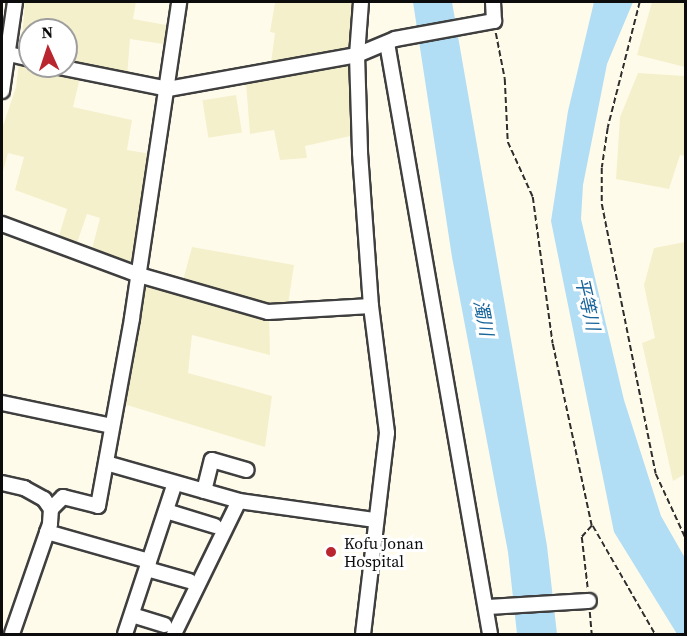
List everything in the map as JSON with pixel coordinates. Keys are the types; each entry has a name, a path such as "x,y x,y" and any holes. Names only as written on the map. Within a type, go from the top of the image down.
{"street":[{"path":"2,91 15,2"},
{"path":"12,634 47,532 51,509 63,498 98,506 139,275 179,2"},
{"path":"361,2 357,55 371,306 387,433 386,459 374,520 363,634"},
{"path":"78,71 168,89 357,55 391,41 490,21 493,2"},
{"path":"391,41 491,607 490,634"},
{"path":"9,54 18,56"},
{"path":"2,224 139,275 268,312 371,306"},
{"path":"2,403 112,426"},
{"path":"204,491 212,460 247,470"},
{"path":"106,463 239,501 374,520"},
{"path":"2,483 24,488 44,499 51,509"},
{"path":"125,634 175,483"},
{"path":"132,615 169,630 239,501"},
{"path":"166,511 215,526"},
{"path":"47,532 189,581"},
{"path":"491,607 584,602"}],"path":[{"path":"640,2 608,128 602,168 602,204 656,474 686,539"},
{"path":"490,21 505,79 508,142 532,196 554,344 592,526 655,634"},
{"path":"592,526 582,537 584,602 592,634"}],"shaded area":[{"path":"25,2 136,2 133,19 172,26 170,45 130,39 127,77 78,67 78,18 24,18"},
{"path":"275,2 356,2 352,47 271,63 275,33 270,32"},
{"path":"652,2 685,2 685,67 637,55"},
{"path":"350,62 355,135 305,146 307,158 280,160 274,130 250,134 246,83"},
{"path":"18,70 18,78 80,78 73,107 132,120 127,150 151,154 133,266 128,269 91,253 100,218 87,214 76,246 58,239 67,209 15,190 24,157 8,153 2,175 2,129 16,87"},
{"path":"638,73 685,76 685,156 680,155 669,189 616,179 620,117"},
{"path":"236,95 242,133 208,138 202,100"},
{"path":"685,242 685,474 673,481 642,343 655,338 644,285 654,248"},
{"path":"192,247 294,265 287,311 269,312 270,355 192,335 188,373 272,396 265,447 117,402 139,275 181,288"}],"water":[{"name":"濁川","path":"413,2 452,2 547,546 557,634 517,634 508,552 452,257"},
{"name":"平等川","path":"594,2 633,2 607,64 583,185 581,219 624,400 661,516 685,558 685,634 677,634 614,532 551,221 568,111"}],"place":[{"name":"Kofu Jonan Hospital","path":"331,552"}]}
